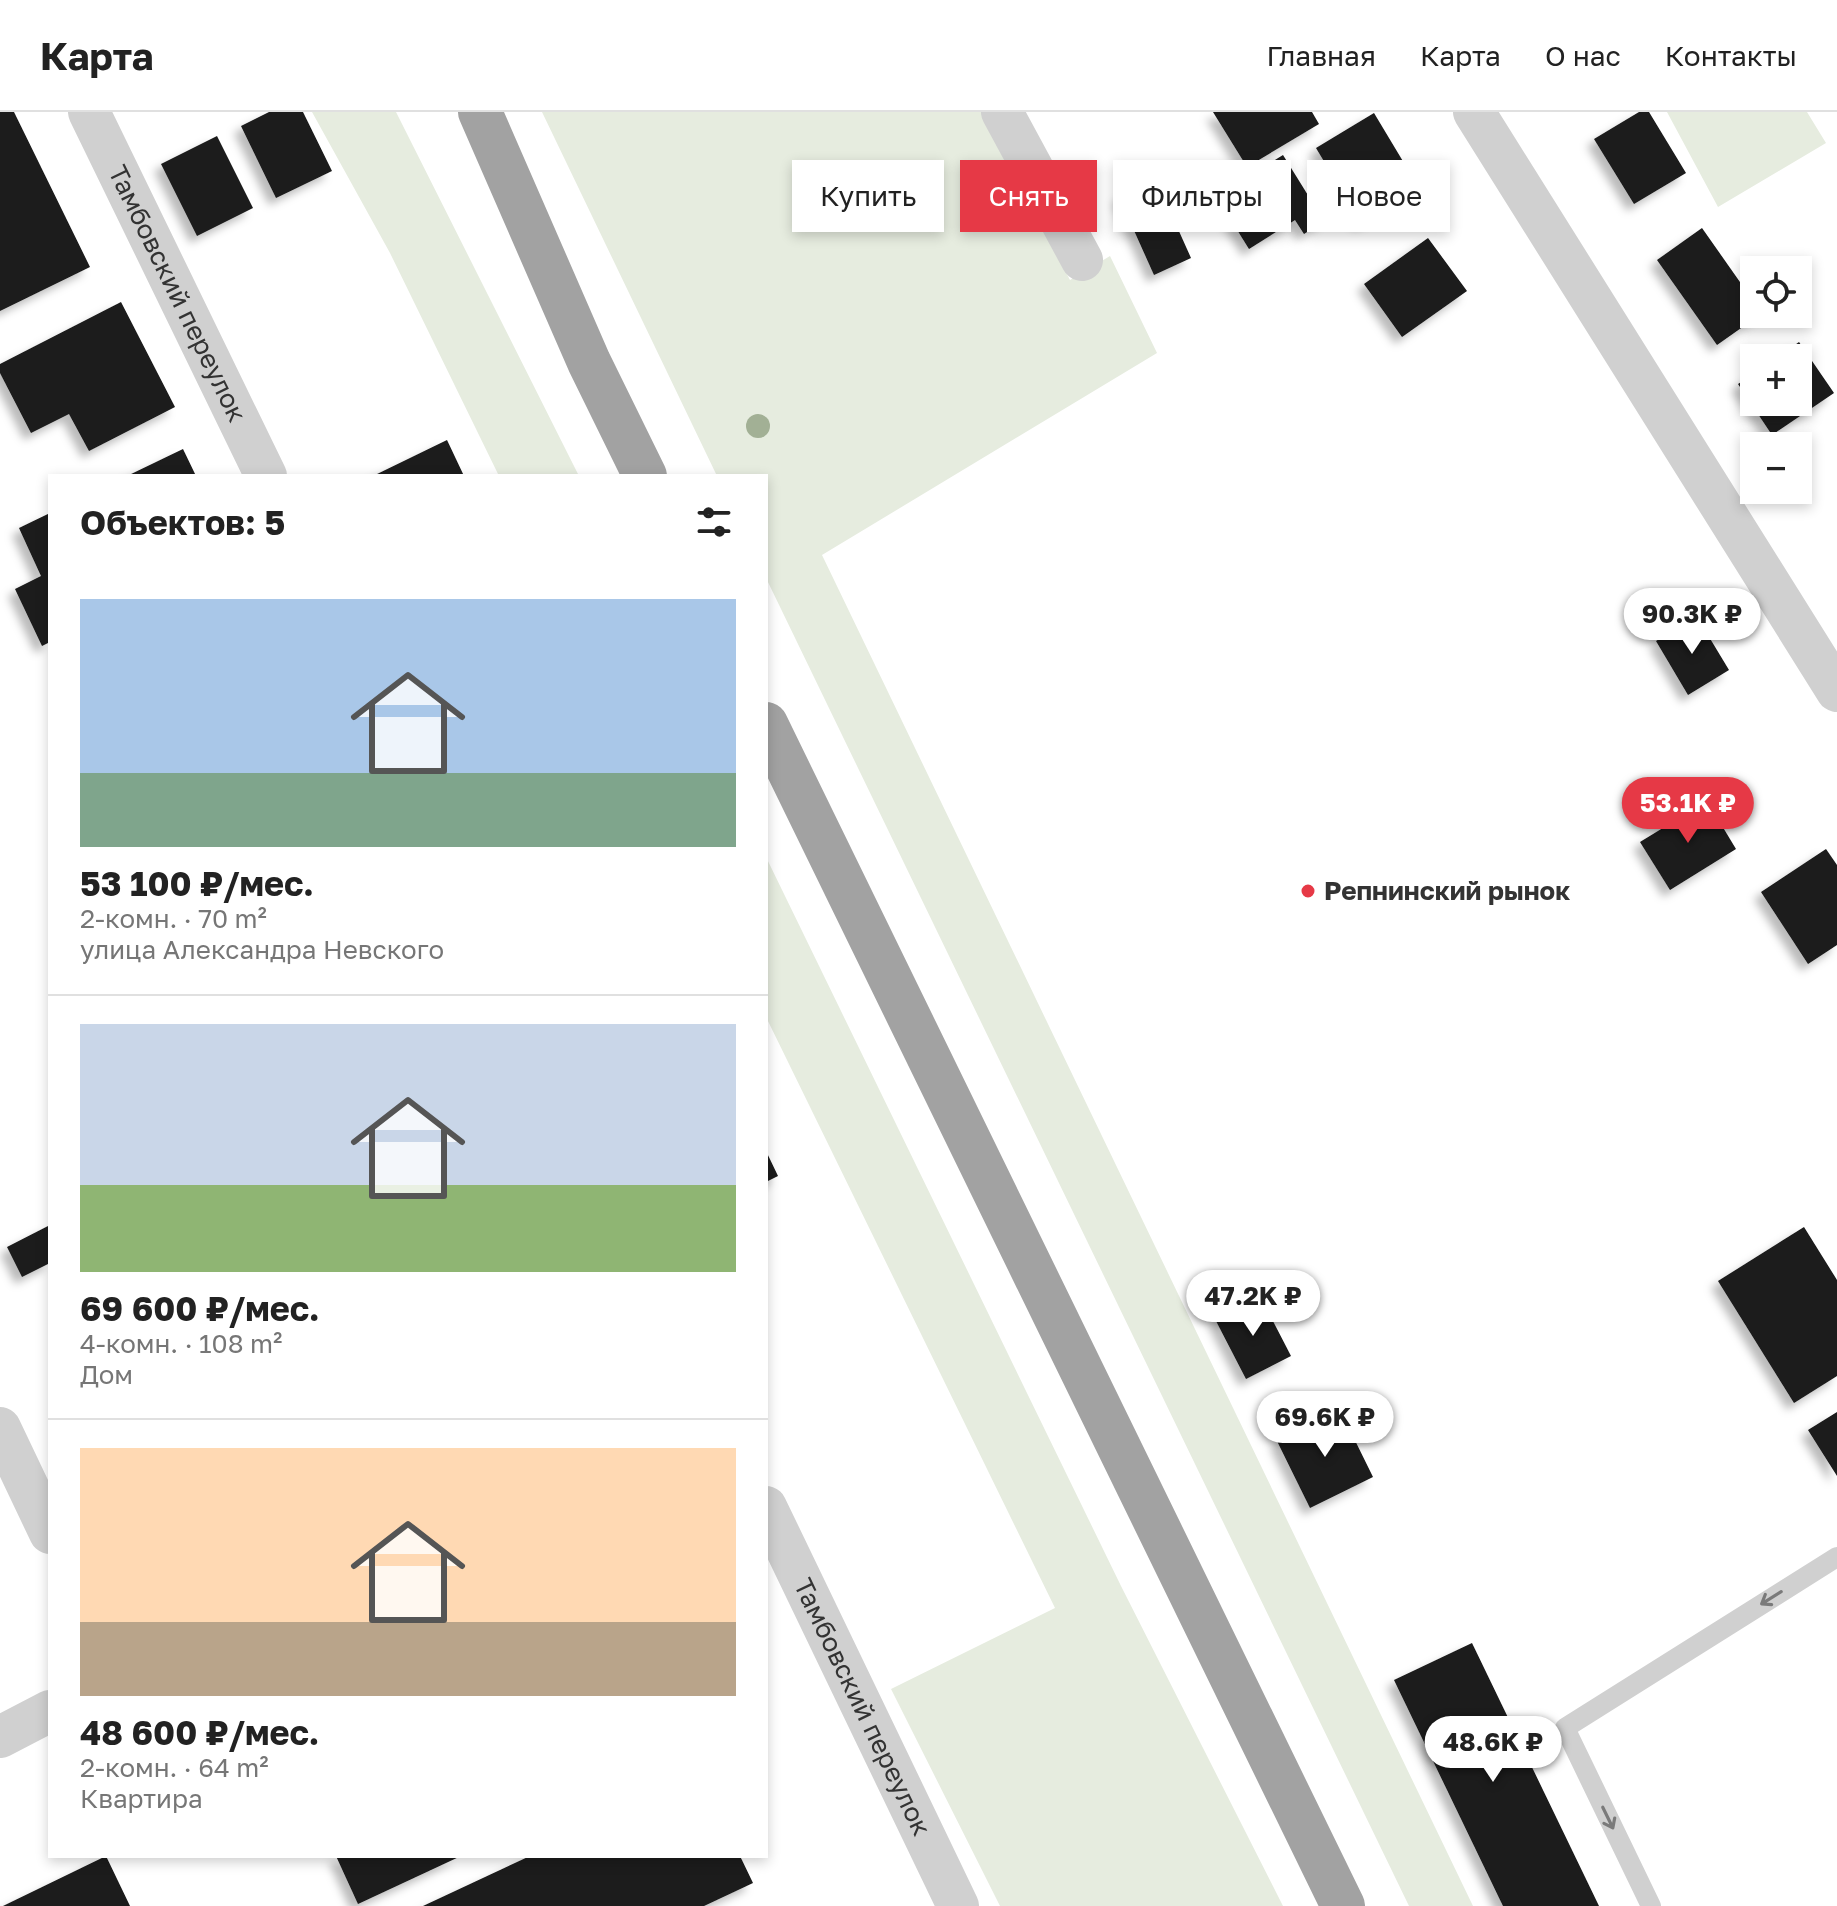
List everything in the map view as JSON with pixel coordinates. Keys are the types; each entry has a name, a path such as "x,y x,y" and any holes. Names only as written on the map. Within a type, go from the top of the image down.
{"highway":[{"path":"451,112 589,362"},
{"path":"480,112 589,362 644,474"},
{"path":"768,728 1343,1906"}],"street":[{"name":"Тамбовский переулок","path":"89,112 265,474"},
{"path":"1002,112 1082,260"},
{"path":"1474,112 1837,691"},
{"path":"0,1428 48,1529"},
{"name":"Тамбовский переулок","path":"768,1511 958,1906"},
{"path":"0,1737 48,1712"}],"lane":[{"path":"1651,1906 1565,1728 1837,1557"}],"shaded area":[{"path":"312,112 396,112 578,474 498,474 390,253"},
{"path":"542,112 982,112 1007,160 960,160 960,232 1045,232 1070,280 1110,256 1157,353 822,555 1473,1906 1409,1906 768,582 768,474 716,474"},
{"path":"1667,112 1807,112 1826,143 1718,207"},
{"path":"768,861 1121,1586 1283,1906 1000,1906 891,1689 1055,1608 768,1021"}],"building":[{"path":"0,112 14,112 90,267 0,311"},
{"path":"269,112 303,112 332,171 276,198 241,126"},
{"path":"1213,112 1312,112 1319,124 1259,160 1243,160"},
{"path":"1639,112 1649,112 1686,173 1634,204 1594,139"},
{"path":"1374,113 1402,160 1323,160 1316,148"},
{"path":"217,136 253,208 197,236 161,164"},
{"path":"1291,168 1307,194 1307,232 1304,234 1295,220 1291,223"},
{"path":"1702,228 1740,282 1741,328 1717,345 1657,260"},
{"path":"1135,232 1179,232 1191,258 1154,275"},
{"path":"1238,232 1276,232 1249,249"},
{"path":"1428,238 1467,291 1402,337 1364,284"},
{"path":"121,302 175,407 89,451 69,414 31,433 0,373 0,364"},
{"path":"1812,361 1834,393 1812,408"},
{"path":"1759,416 1800,416 1776,432 1770,432"},
{"path":"447,440 463,474 377,474"},
{"path":"183,449 195,474 131,474"},
{"path":"48,514 48,643 42,646 15,589 41,576 19,528"},
{"path":"1697,617 1729,670 1688,695 1656,641"},
{"path":"1707,801 1736,849 1670,890 1640,842"},
{"path":"1826,849 1837,865 1837,945 1808,964 1761,892"},
{"path":"768,1155 778,1176 768,1181"},
{"path":"48,1226 48,1264 22,1277 7,1247"},
{"path":"1804,1227 1837,1280 1837,1376 1794,1403 1718,1281"},
{"path":"1260,1296 1291,1356 1246,1379 1215,1319"},
{"path":"1340,1410 1373,1477 1310,1508 1277,1441"},
{"path":"1837,1412 1837,1476 1808,1430"},
{"path":"1472,1643 1599,1906 1503,1906 1394,1680"},
{"path":"107,1858 130,1906 3,1906"},
{"path":"337,1858 457,1858 358,1904"},
{"path":"526,1858 741,1858 753,1883 704,1906 423,1906"}],"place":[{"name":"Репнинский рынок","path":"1308,891"}]}
